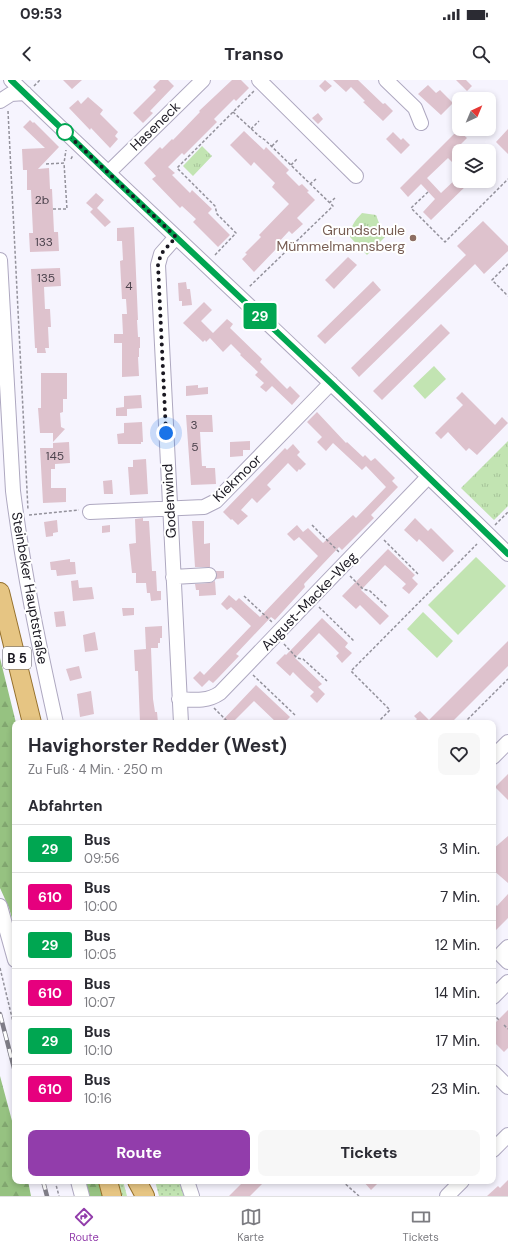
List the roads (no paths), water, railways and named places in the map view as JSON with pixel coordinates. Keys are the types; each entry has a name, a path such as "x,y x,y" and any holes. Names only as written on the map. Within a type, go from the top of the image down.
{"main road":[{"name":"B 5","path":"0,592 31,720"},
{"path":"109,1184 112,1196"},
{"path":"136,1184 138,1196"},
{"path":"138,1184 145,1196"}],"street":[{"path":"12,80 29,90 108,173 331,383 508,554"},
{"name":"Haseneck","path":"108,173 203,80"},
{"path":"386,80 415,108 421,122"},
{"path":"257,85 356,176"},
{"path":"3,99 11,94 29,90"},
{"name":"Godenwind","path":"176,237 161,254 158,265 181,720"},
{"name":"Steinbeker Hauptstraße","path":"0,260 13,491 16,516 24,572 55,720"},
{"name":"Kiekmoor","path":"90,512 204,507 216,501 331,383"},
{"name":"August-Macke-Weg","path":"179,699 205,700 213,698 220,693 428,478"},
{"path":"173,577 209,575"},
{"path":"496,754 508,742"},
{"path":"0,906 12,949"},
{"path":"508,947 502,953 502,956 508,962"},
{"path":"496,994 508,982"},
{"path":"496,1075 508,1088"},
{"path":"496,1147 508,1135"},
{"path":"79,1184 82,1196"},
{"path":"189,1184 192,1196"},
{"path":"447,1196 459,1184"}],"railway":[{"path":"0,1014 12,1060"},
{"path":"44,1184 47,1196"}],"place":[{"name":"Grundschule Mümmelmannsberg","path":"413,238"}]}
